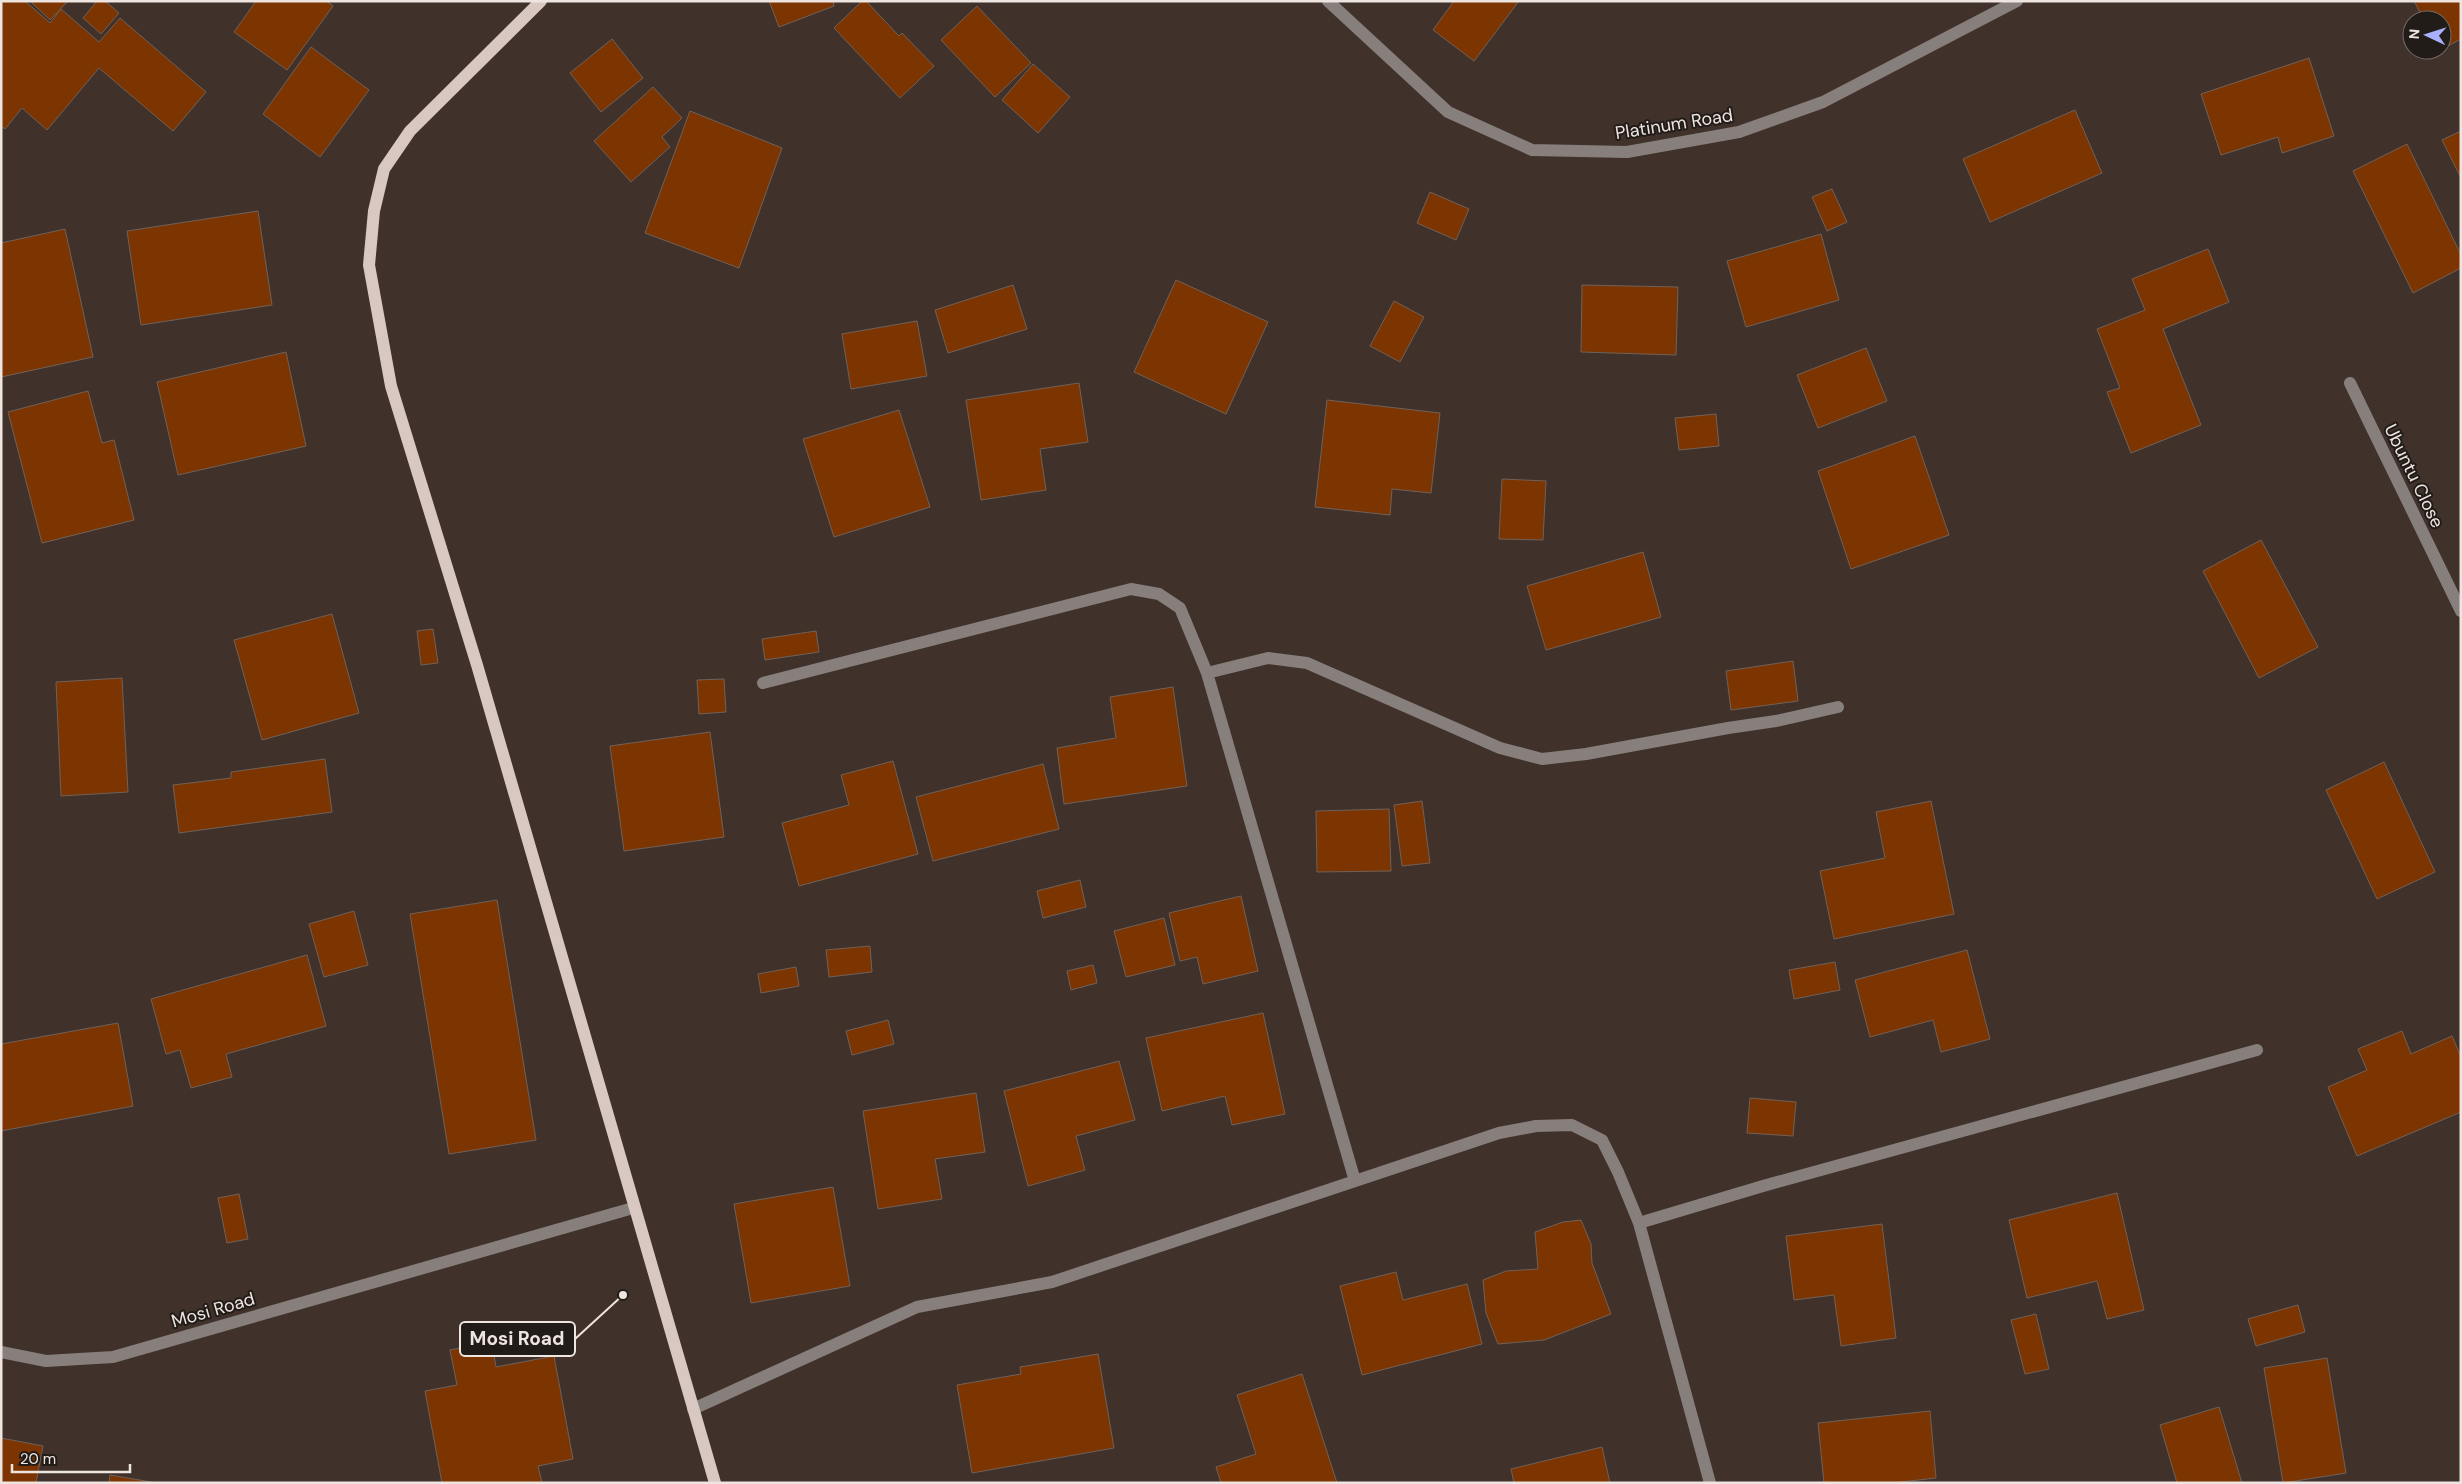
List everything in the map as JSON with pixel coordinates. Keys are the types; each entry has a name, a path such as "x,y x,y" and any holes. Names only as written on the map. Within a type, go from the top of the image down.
{"main road":[{"path":"541,1 410,131 384,169 374,210 369,265 391,386 477,665 633,1208 715,1483"}],"street":[{"name":"Platinum Road","path":"1328,1 1448,112 1532,150 1626,152 1739,132 1823,102 2017,1"},
{"name":"Ubuntu Close","path":"2350,383 2461,611"},
{"path":"763,683 1131,589 1159,594 1180,608 1208,674 1356,1181"},
{"path":"1208,674 1268,658 1307,663 1500,748 1542,759 1586,754 1776,721 1838,707"},
{"path":"1639,1222 1762,1186 2257,1050"},
{"path":"693,1409 917,1307 1052,1282 1499,1133 1536,1126 1572,1125 1602,1140 1639,1222 1710,1483"},
{"name":"Mosi Road","path":"1,1352 46,1361 113,1357 633,1208"}],"building":[{"path":"1,1 25,1 50,23 61,9 99,42 120,18 206,92 173,131 99,68 47,130 22,108 5,129 1,126"},
{"path":"30,1 68,1 50,20"},
{"path":"97,1 105,1 119,13 101,34 83,18"},
{"path":"256,1 326,1 333,6 287,70 234,32"},
{"path":"769,1 833,1 834,6 779,27"},
{"path":"862,1 866,1 899,36 902,33 934,66 900,98 834,28"},
{"path":"1454,1 1519,1 1474,61 1433,30"},
{"path":"2414,1 2461,1 2461,39 2452,44 2452,10 2419,10"},
{"path":"977,6 1031,63 995,97 941,40"},
{"path":"612,39 643,78 601,112 570,73"},
{"path":"311,47 369,90 320,157 263,114"},
{"path":"2309,58 2334,136 2282,153 2278,137 2221,155 2201,94"},
{"path":"1033,64 1070,97 1038,133 1002,100"},
{"path":"653,87 682,118 662,137 670,147 631,182 594,141"},
{"path":"2075,110 2102,173 1990,222 1963,159"},
{"path":"690,111 782,148 739,268 645,233"},
{"path":"2461,131 2461,178 2442,140"},
{"path":"2407,144 2461,255 2461,268 2413,293 2353,171"},
{"path":"1832,189 1847,222 1827,231 1812,197"},
{"path":"1430,192 1469,209 1456,240 1417,223"},
{"path":"258,211 272,305 141,325 127,231"},
{"path":"65,229 93,357 1,377 1,243"},
{"path":"1821,234 1839,300 1746,327 1727,261"},
{"path":"2208,249 2229,302 2163,329 2201,425 2131,453 2107,392 2120,388 2097,329 2145,310 2132,279"},
{"path":"1176,280 1268,322 1226,414 1134,372"},
{"path":"1013,285 1027,329 948,353 935,310"},
{"path":"1582,285 1678,287 1676,355 1581,352"},
{"path":"1394,301 1424,317 1400,362 1370,346"},
{"path":"917,321 927,376 851,389 842,334"},
{"path":"1866,348 1887,401 1818,428 1797,375"},
{"path":"286,352 306,446 178,475 157,382"},
{"path":"1079,383 1088,442 1040,449 1046,490 981,500 966,400"},
{"path":"88,391 102,443 114,440 134,520 42,543 8,412"},
{"path":"1327,400 1440,413 1431,493 1392,489 1390,515 1315,507"},
{"path":"899,410 930,507 834,537 803,439"},
{"path":"1716,414 1719,446 1679,450 1675,418"},
{"path":"1915,436 1949,535 1851,569 1818,471"},
{"path":"1502,479 1546,481 1543,540 1499,539"},
{"path":"2261,540 2318,647 2259,678 2203,571"},
{"path":"1643,552 1661,617 1546,650 1527,586"},
{"path":"332,614 359,713 262,740 234,640"},
{"path":"433,629 438,663 421,665 417,631"},
{"path":"816,631 819,652 765,660 762,639"},
{"path":"1793,661 1798,701 1731,710 1726,671"},
{"path":"122,678 128,792 61,796 56,682"},
{"path":"724,679 726,712 699,714 697,680"},
{"path":"1173,687 1187,786 1064,804 1057,748 1116,738 1110,697"},
{"path":"710,732 724,837 624,851 610,746"},
{"path":"325,759 332,812 179,833 173,785 231,778 231,772"},
{"path":"893,761 918,854 799,886 782,823 849,805 841,775"},
{"path":"2384,762 2435,872 2377,899 2326,790"},
{"path":"1043,764 1059,829 933,861 916,797"},
{"path":"1422,801 1430,863 1402,866 1394,805"},
{"path":"1931,801 1954,914 1834,939 1820,871 1885,858 1876,812"},
{"path":"1389,809 1391,871 1317,872 1316,811"},
{"path":"1080,880 1086,907 1043,918 1037,891"},
{"path":"1241,896 1258,971 1203,984 1197,957 1180,961 1169,913"},
{"path":"497,900 536,1140 449,1154 410,914"},
{"path":"354,911 368,965 324,977 309,924"},
{"path":"1164,918 1175,965 1126,977 1114,931"},
{"path":"870,946 872,972 829,977 826,950"},
{"path":"1967,950 1990,1039 1941,1052 1933,1020 1870,1037 1855,980"},
{"path":"307,955 326,1026 226,1054 232,1077 191,1088 180,1050 166,1054 151,999"},
{"path":"1835,962 1840,990 1794,999 1789,970"},
{"path":"1093,965 1097,983 1071,990 1067,971"},
{"path":"796,967 799,986 761,993 758,974"},
{"path":"1263,1013 1285,1114 1232,1125 1225,1096 1162,1111 1146,1038"},
{"path":"888,1020 894,1044 852,1055 846,1031"},
{"path":"118,1023 133,1106 1,1131 1,1044"},
{"path":"2402,1031 2411,1054 2452,1036 2461,1057 2461,1112 2357,1156 2328,1087 2367,1070 2358,1049"},
{"path":"1119,1061 1135,1120 1076,1136 1085,1170 1028,1186 1004,1091"},
{"path":"976,1093 985,1152 935,1159 942,1199 878,1209 863,1111"},
{"path":"1750,1098 1796,1102 1793,1136 1747,1133"},
{"path":"833,1187 850,1286 751,1303 734,1204"},
{"path":"2117,1193 2144,1310 2107,1319 2097,1281 2027,1298 2009,1220"},
{"path":"239,1194 248,1239 227,1243 218,1198"},
{"path":"1581,1220 1591,1244 1592,1263 1611,1314 1544,1340 1498,1344 1486,1313 1483,1280 1506,1271 1538,1269 1535,1232 1563,1222"},
{"path":"1882,1224 1896,1338 1841,1346 1834,1295 1794,1300 1786,1236"},
{"path":"1396,1272 1403,1300 1467,1284 1482,1344 1362,1375 1340,1286"},
{"path":"2298,1305 2305,1332 2256,1346 2248,1319"},
{"path":"2036,1314 2049,1369 2025,1374 2011,1320"},
{"path":"492,1342 496,1367 554,1356 573,1459 538,1466 542,1483 442,1483 425,1391 457,1385 450,1350"},
{"path":"1098,1354 1114,1448 972,1473 957,1385 1021,1374 1020,1367"},
{"path":"2327,1358 2346,1473 2283,1483 2264,1368"},
{"path":"1302,1374 1337,1483 1221,1483 1216,1467 1256,1454 1237,1395"},
{"path":"2219,1407 2242,1483 2177,1483 2160,1425"},
{"path":"1930,1411 1936,1478 1892,1483 1824,1483 1818,1423"},
{"path":"1,1438 43,1446 36,1483 1,1483"},
{"path":"1602,1447 1610,1483 1514,1483 1511,1469"},
{"path":"110,1475 157,1483 109,1483"}],"place":[{"name":"Mosi Road","path":"623,1295"}]}
